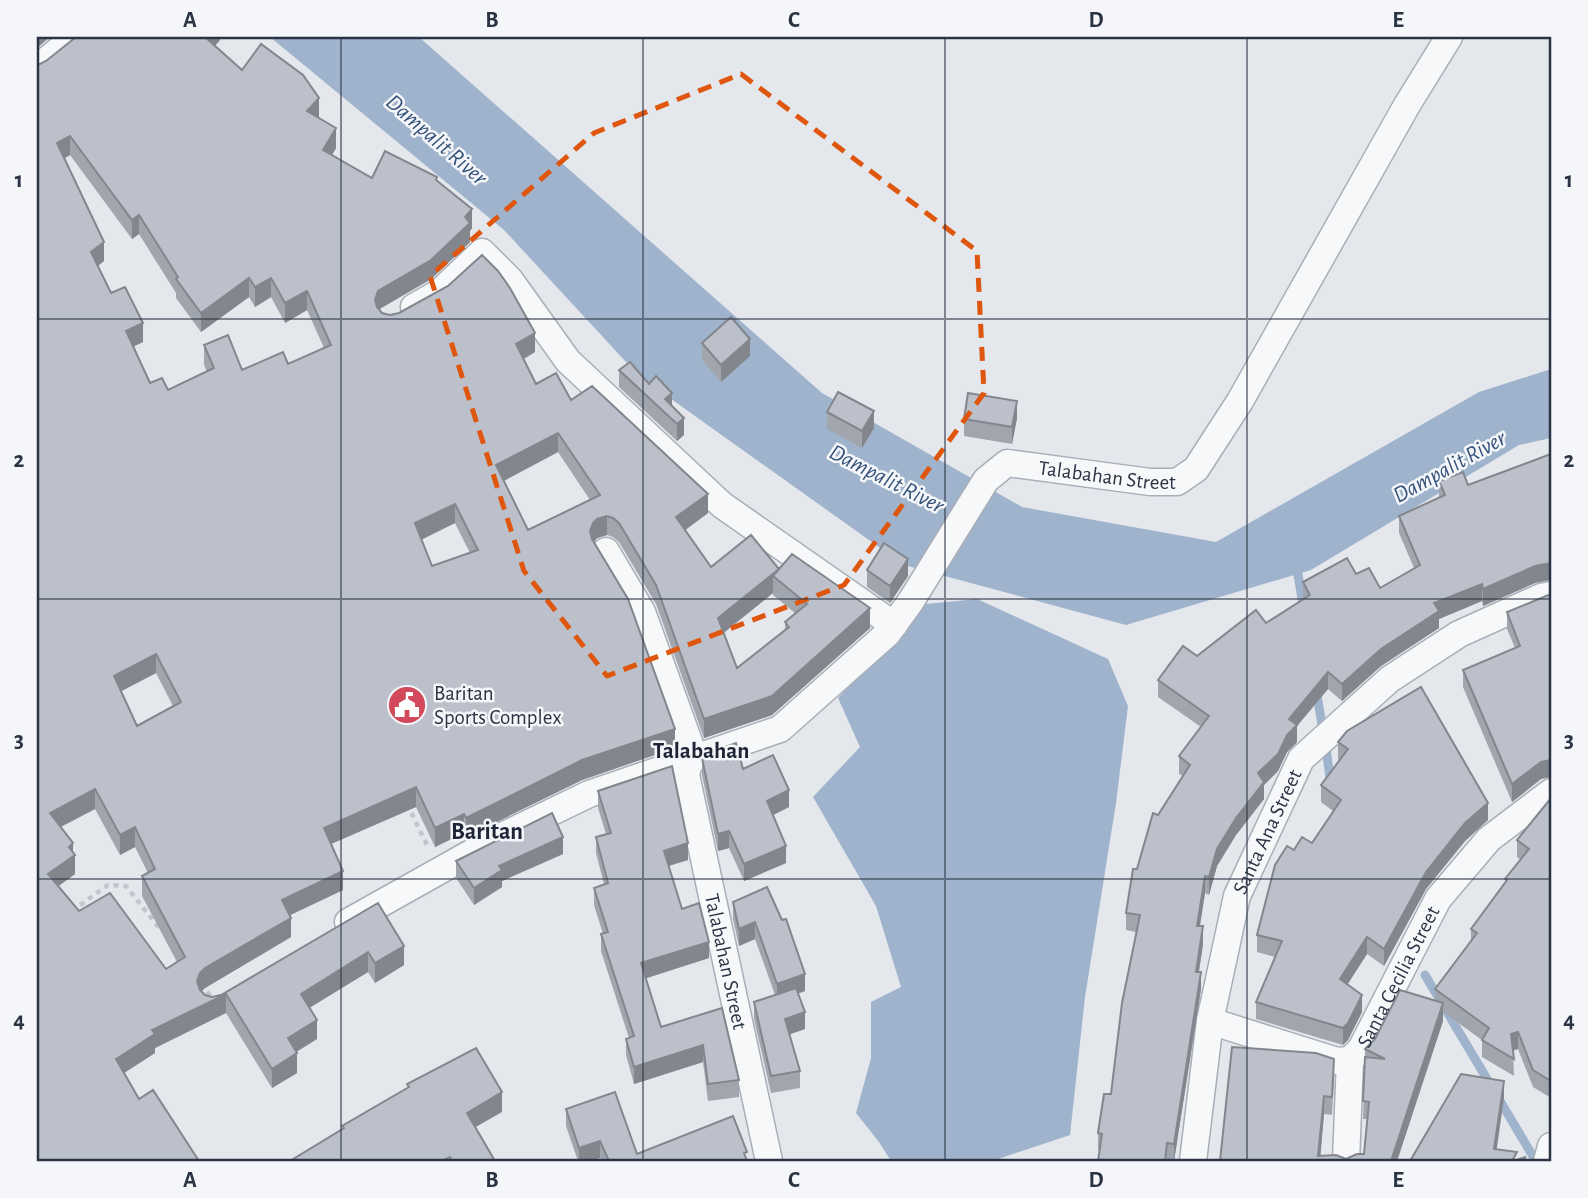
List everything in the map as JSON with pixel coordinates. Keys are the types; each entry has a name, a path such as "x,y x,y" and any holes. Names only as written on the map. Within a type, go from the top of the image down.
{"street":[{"path":"37,68 75,37"},
{"name":"Talabahan Street","path":"332,932 439,869 589,794 780,729 887,634 986,480 1007,463 1150,482 1177,482 1196,469 1240,401 1407,105 1449,37"},
{"path":"391,319 440,292 482,252 510,280 568,361 722,505 894,625"},
{"path":"606,551 642,612 692,750 690,761"},
{"name":"Santa Ana Street","path":"1193,1161 1210,1021 1237,896 1301,759 1390,679 1459,634 1551,595"},
{"name":"Talabahan Street","path":"690,761 686,775 769,1161"},
{"name":"Santa Cecilia Street","path":"1210,1021 1337,1061 1350,1060 1361,1049 1438,900 1489,839 1551,792"},
{"path":"1346,1161 1350,1060"},
{"path":"1547,1161 1551,1146"}],"path":[{"path":"404,799 439,869"},
{"path":"64,918 108,885 126,886 167,937"},
{"path":"199,978 213,1001"}],"highlighted area":[{"path":"741,74 977,251 984,393 844,585 607,676 524,571 430,276 594,133"}],"water":[{"name":"Dampalit River","path":"270,37 419,37 822,393 1022,507 1216,542 1479,392 1551,369 1551,438 1519,445 1311,570 1126,625 904,565 639,376 504,230"},
{"path":"977,599 1108,659 1128,706 1116,803 1085,997 1070,1135 992,1161 891,1161 856,1113 871,1058 871,1002 901,987 876,906 813,797 860,747 838,698 926,604"}],"building":[{"path":"76,37 205,37 242,70 261,44 303,75 319,98 307,111 336,128 323,150 372,178 385,151 437,177 436,180 472,209 465,217 470,223 431,260 378,291 375,300 382,313 399,313 448,286 482,255 510,288 535,333 516,344 536,384 556,373 571,400 592,386 708,494 676,517 711,567 751,535 779,569 718,618 737,668 789,627 785,622 807,604 773,576 792,554 870,608 772,696 704,719 656,585 619,523 607,516 597,519 590,531 592,539 628,599 675,729 582,760 466,818 464,814 435,828 416,787 324,828 343,871 282,900 291,918 205,968 197,981 200,990 212,997 221,995 378,903 404,946 375,963 368,952 301,994 317,1020 288,1038 297,1053 272,1069 226,994 152,1030 155,1034 116,1059 139,1099 153,1090 199,1161 37,1161 37,64 46,61","holes":["70,136 132,220 139,215 178,277 176,279 201,313 249,278 255,287 271,278 285,303 307,291 331,345 288,364 283,352 242,370 228,335 204,345 214,368 168,390 162,378 150,383 126,331 143,323 125,287 111,293 91,252 104,242 57,143","558,433 600,495 528,530 496,465","455,504 478,550 432,566 415,523","156,654 181,702 137,726 114,676","95,789 120,835 135,827 155,869 142,876 185,957 166,969 110,893 79,911 48,874 75,855 69,847 73,843 50,813"]},
{"path":"731,317 750,339 721,365 702,343"},
{"path":"630,362 649,384 656,376 672,393 665,399 684,418 677,424 619,370"},
{"path":"838,392 874,411 862,431 827,412"},
{"path":"968,393 1017,401 1012,427 964,419"},
{"path":"1551,454 1551,563 1535,566 1483,589 1482,584 1434,603 1439,611 1381,649 1342,684 1328,672 1289,719 1297,725 1287,735 1278,754 1258,773 1264,782 1236,818 1217,849 1209,877 1205,876 1197,926 1203,926 1196,972 1201,972 1174,1144 1167,1143 1165,1161 1098,1161 1102,1134 1098,1133 1104,1094 1111,1094 1122,1003 1140,915 1126,913 1133,869 1137,869 1153,813 1158,815 1190,765 1179,756 1209,716 1158,680 1183,646 1197,656 1256,610 1266,623 1310,595 1303,582 1347,558 1356,574 1369,568 1380,588 1420,565 1399,516 1445,495 1439,481 1463,472 1468,485"},
{"path":"884,543 908,559 890,586 867,570"},
{"path":"1551,594 1551,760 1541,762 1512,784 1463,670 1520,646 1507,612"},
{"path":"1421,687 1488,803 1465,823 1426,872 1384,949 1367,937 1340,979 1362,995 1343,1028 1256,1002 1282,941 1257,935 1275,865 1287,846 1294,850 1302,837 1312,843 1341,800 1321,785 1348,749 1338,742 1347,731"},
{"path":"736,743 743,769 773,755 789,790 767,801 786,846 744,864 729,831 718,834 702,758 703,755"},
{"path":"672,766 688,843 664,851 682,909 699,903 709,942 641,963 661,1027 722,1008 739,1080 708,1084 703,1045 634,1067 626,1039 634,1036 601,934 608,932 594,888 608,883 596,837 611,833 598,791"},
{"path":"1551,798 1551,1081 1533,1070 1518,1032 1511,1034 1514,1059 1482,1040 1489,1028 1435,989 1477,933 1471,929 1529,849 1517,840"},
{"path":"552,813 563,837 499,866 502,870 474,888 456,861"},
{"path":"767,887 782,920 786,919 805,974 777,984 755,922 739,929 733,902"},
{"path":"796,988 805,1012 785,1019 800,1071 771,1076 754,1002"},
{"path":"1400,990 1443,1003 1391,1161 1220,1161 1232,1047 1316,1053 1334,1059 1332,1097 1324,1096 1318,1156 1336,1155 1346,1159 1364,1154 1369,1102 1363,1101 1365,1057 1385,1059 1365,1049 1375,1039"},
{"path":"476,1048 502,1092 467,1113 495,1161 452,1161 450,1157 442,1161 290,1161 344,1128 342,1126 409,1087 407,1084"},
{"path":"1461,1074 1504,1081 1494,1149 1517,1152 1512,1161 1410,1161"},
{"path":"615,1092 637,1154 733,1116 747,1152 744,1153 747,1161 609,1161 600,1141 579,1148 566,1109"}],"waterway":[{"path":"1296,562 1304,611"},
{"path":"1316,690 1323,730"},
{"path":"1326,749 1331,784"},
{"path":"1425,975 1534,1158"}],"place":[{"name":"Baritan Sports Complex","path":"407,705"}],"district":[{"name":"Talabahan","path":"701,750"},
{"name":"Baritan","path":"487,831"}]}
